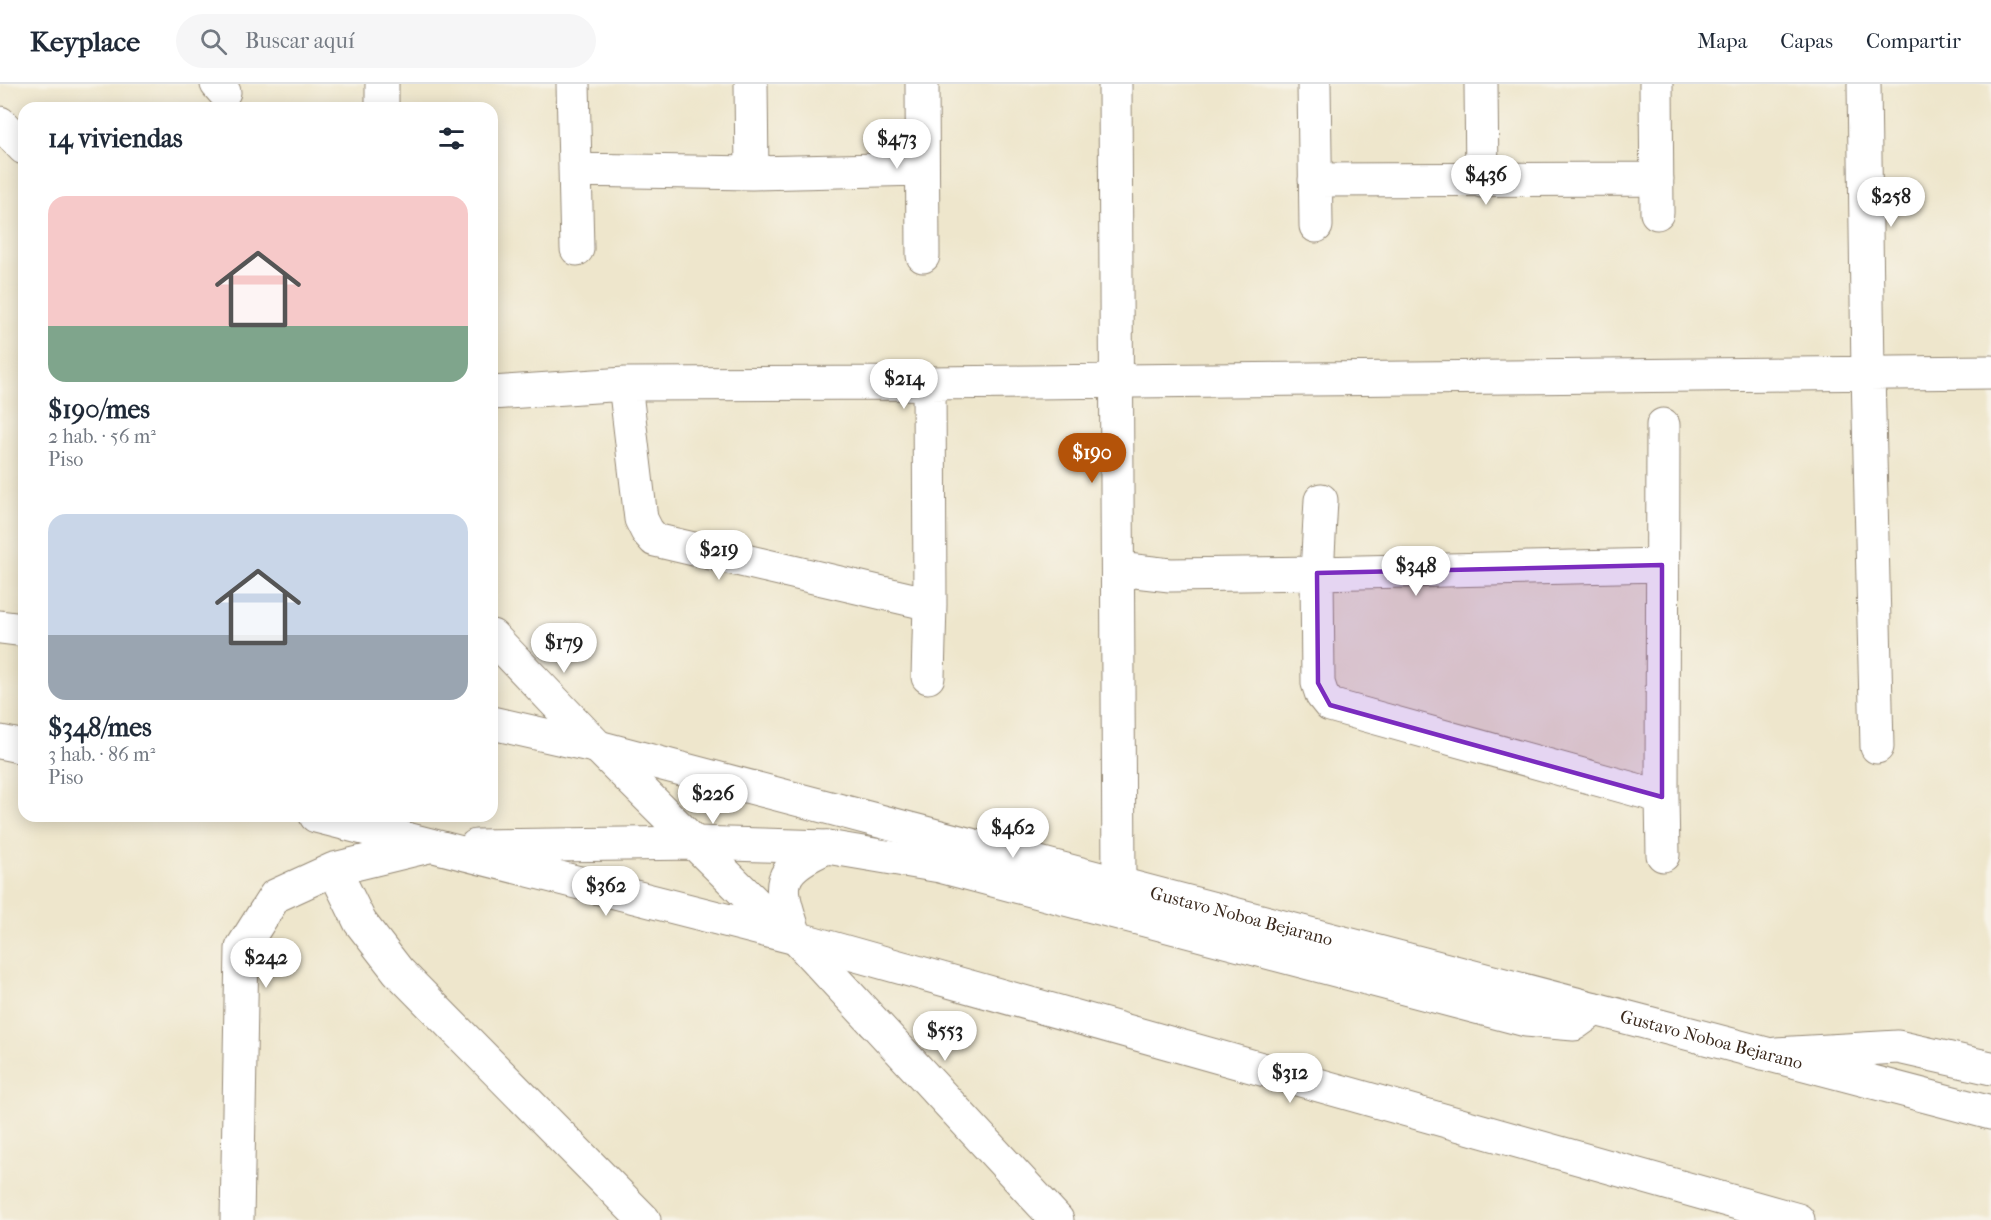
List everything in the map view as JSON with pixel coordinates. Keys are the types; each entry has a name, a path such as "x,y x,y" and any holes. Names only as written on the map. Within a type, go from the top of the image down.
{"street":[{"path":"382,84 382,102"},
{"path":"573,84 577,249"},
{"path":"751,84 752,173"},
{"path":"922,84 923,256"},
{"path":"1114,84 1118,380 1119,884"},
{"path":"1314,84 1316,226"},
{"path":"1482,84 1482,181"},
{"path":"1656,84 1657,213"},
{"path":"1864,84 1877,747"},
{"path":"0,123 18,142"},
{"path":"575,170 752,173 922,169"},
{"path":"1315,180 1657,179"},
{"path":"498,393 625,384 1991,372"},
{"path":"928,677 929,383"},
{"path":"625,384 641,519 646,531 655,540 930,604"},
{"path":"1663,425 1663,855"},
{"path":"1321,500 1317,573 1318,683 1322,695 1330,705 1662,797"},
{"path":"1118,569 1170,574 1317,573 1662,565"},
{"path":"0,627 18,629"},
{"path":"498,642 598,747 762,910 796,938 1057,1220"},
{"name":"Gustavo Noboa Bejarano","path":"498,724 598,747 1991,1113"},
{"path":"0,741 18,746"},
{"path":"339,822 796,938 1798,1220"},
{"path":"237,1220 242,948 275,896 333,868 429,846 695,843 827,847 940,866 1526,1020 1574,1024 1595,1009"},
{"path":"796,938 784,901 784,884 788,871 802,858 827,847"},
{"path":"333,868 360,922 398,971 644,1220"},
{"path":"1769,1055 1898,1047 1991,1068"}],"highlighted area":[{"path":"1662,565 1662,797 1330,705 1318,683 1317,573"}]}
